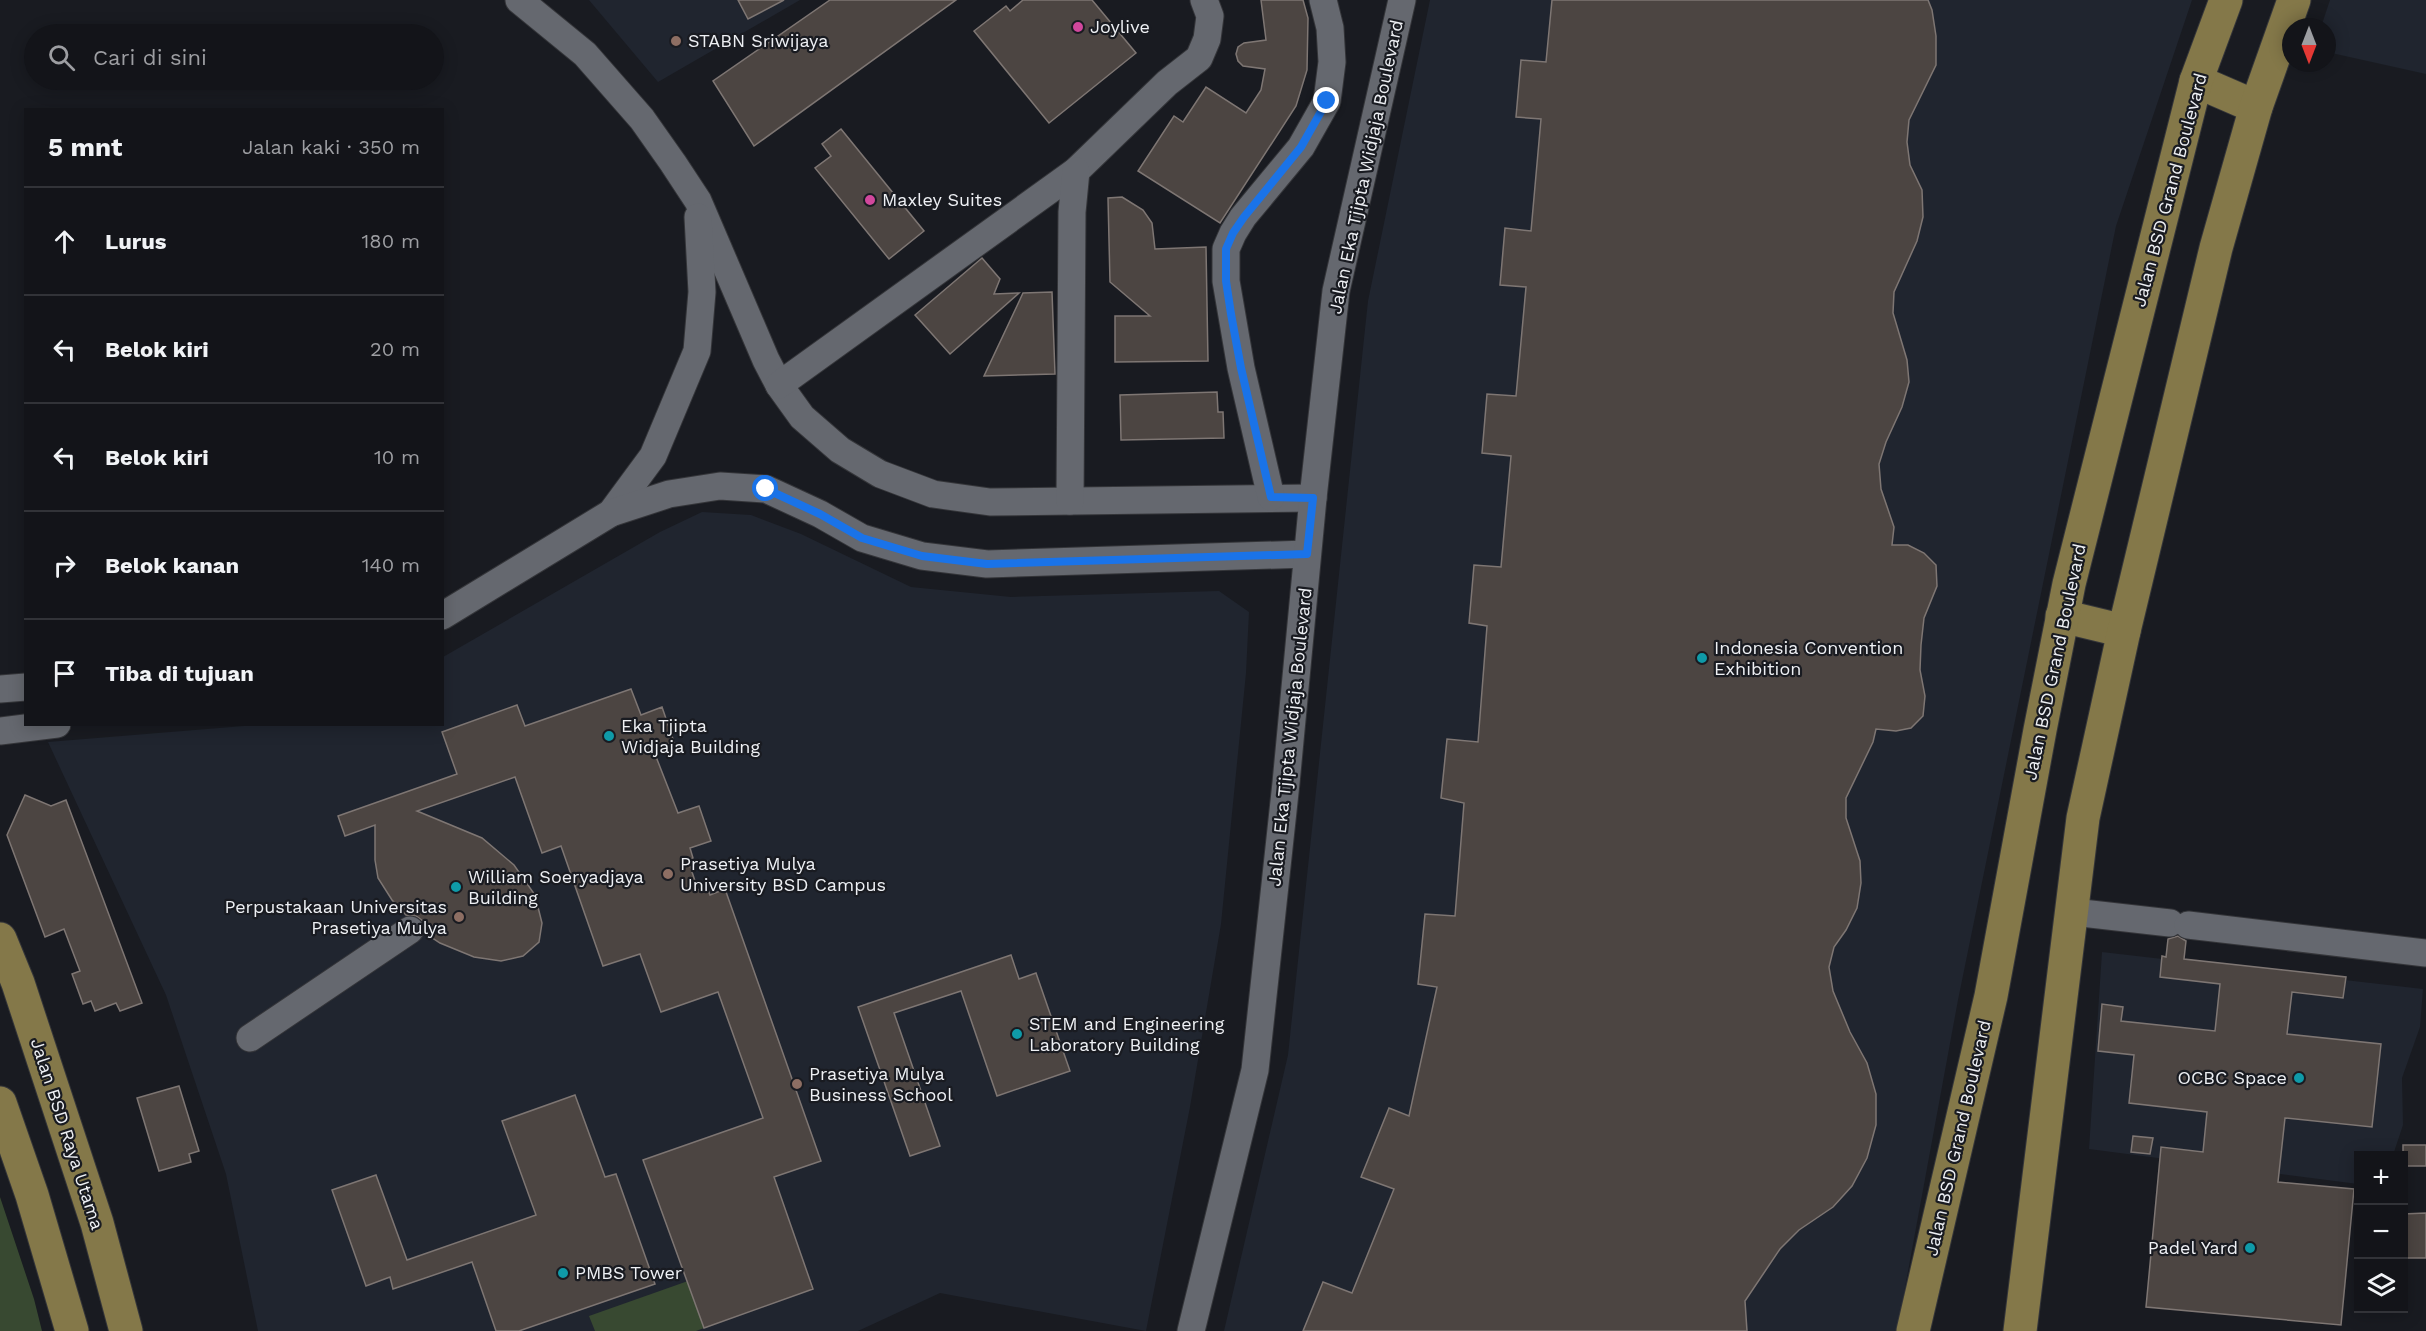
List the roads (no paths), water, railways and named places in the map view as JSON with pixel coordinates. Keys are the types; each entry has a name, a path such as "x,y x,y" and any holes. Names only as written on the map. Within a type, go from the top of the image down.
{"main road":[{"name":"Jalan BSD Grand Boulevard","path":"1913,1331 1991,996 2062,616 2196,81 2226,0"},
{"path":"2020,1331 2083,818 2124,631 2216,248 2256,107 2294,0"},
{"path":"2196,81 2256,107"},
{"path":"2062,616 2124,631"},
{"name":"Jalan BSD Raya Utama","path":"0,939 18,983 102,1240 126,1331"},
{"path":"0,1103 32,1195 72,1331"}],"street":[{"path":"519,0 585,54 642,119 698,201 766,360 779,385 802,417 840,450 880,474 933,494 990,502 1313,498"},
{"path":"779,385 1076,171 1167,83 1199,58 1208,39 1210,16 1204,0"},
{"path":"1271,497 1231,314 1226,281 1226,249 1244,217 1301,147 1327,101 1332,62 1330,28 1323,0"},
{"name":"Jalan Eka Tjipta Widjaja Boulevard","path":"1191,1331 1255,1070 1336,291 1402,0"},
{"path":"1071,501 1071,212 1076,171"},
{"path":"611,513 653,456 697,351 702,292 698,201"},
{"path":"444,615 611,513 669,494 720,486 766,489 820,514 862,538 922,556 987,564 1307,554"},
{"path":"0,689 24,687"},
{"path":"0,730 38,726"},
{"path":"2073,912 2426,953"},
{"path":"250,1038 410,930"}],"place":[{"name":"Joylive","path":"1078,27"},
{"name":"STABN Sriwijaya","path":"676,41"},
{"name":"Maxley Suites","path":"870,200"},
{"name":"Indonesia Convention Exhibition","path":"1702,658"},
{"name":"Eka Tjipta Widjaja Building","path":"609,736"},
{"name":"Prasetiya Mulya University BSD Campus","path":"668,874"},
{"name":"William Soeryadjaya Building","path":"456,887"},
{"name":"Perpustakaan Universitas Prasetiya Mulya","path":"459,917"},
{"name":"STEM and Engineering Laboratory Building","path":"1017,1034"},
{"name":"OCBC Space","path":"2299,1078"},
{"name":"Prasetiya Mulya Business School","path":"797,1084"},
{"name":"Padel Yard","path":"2250,1248"},
{"name":"PMBS Tower","path":"563,1273"}]}
